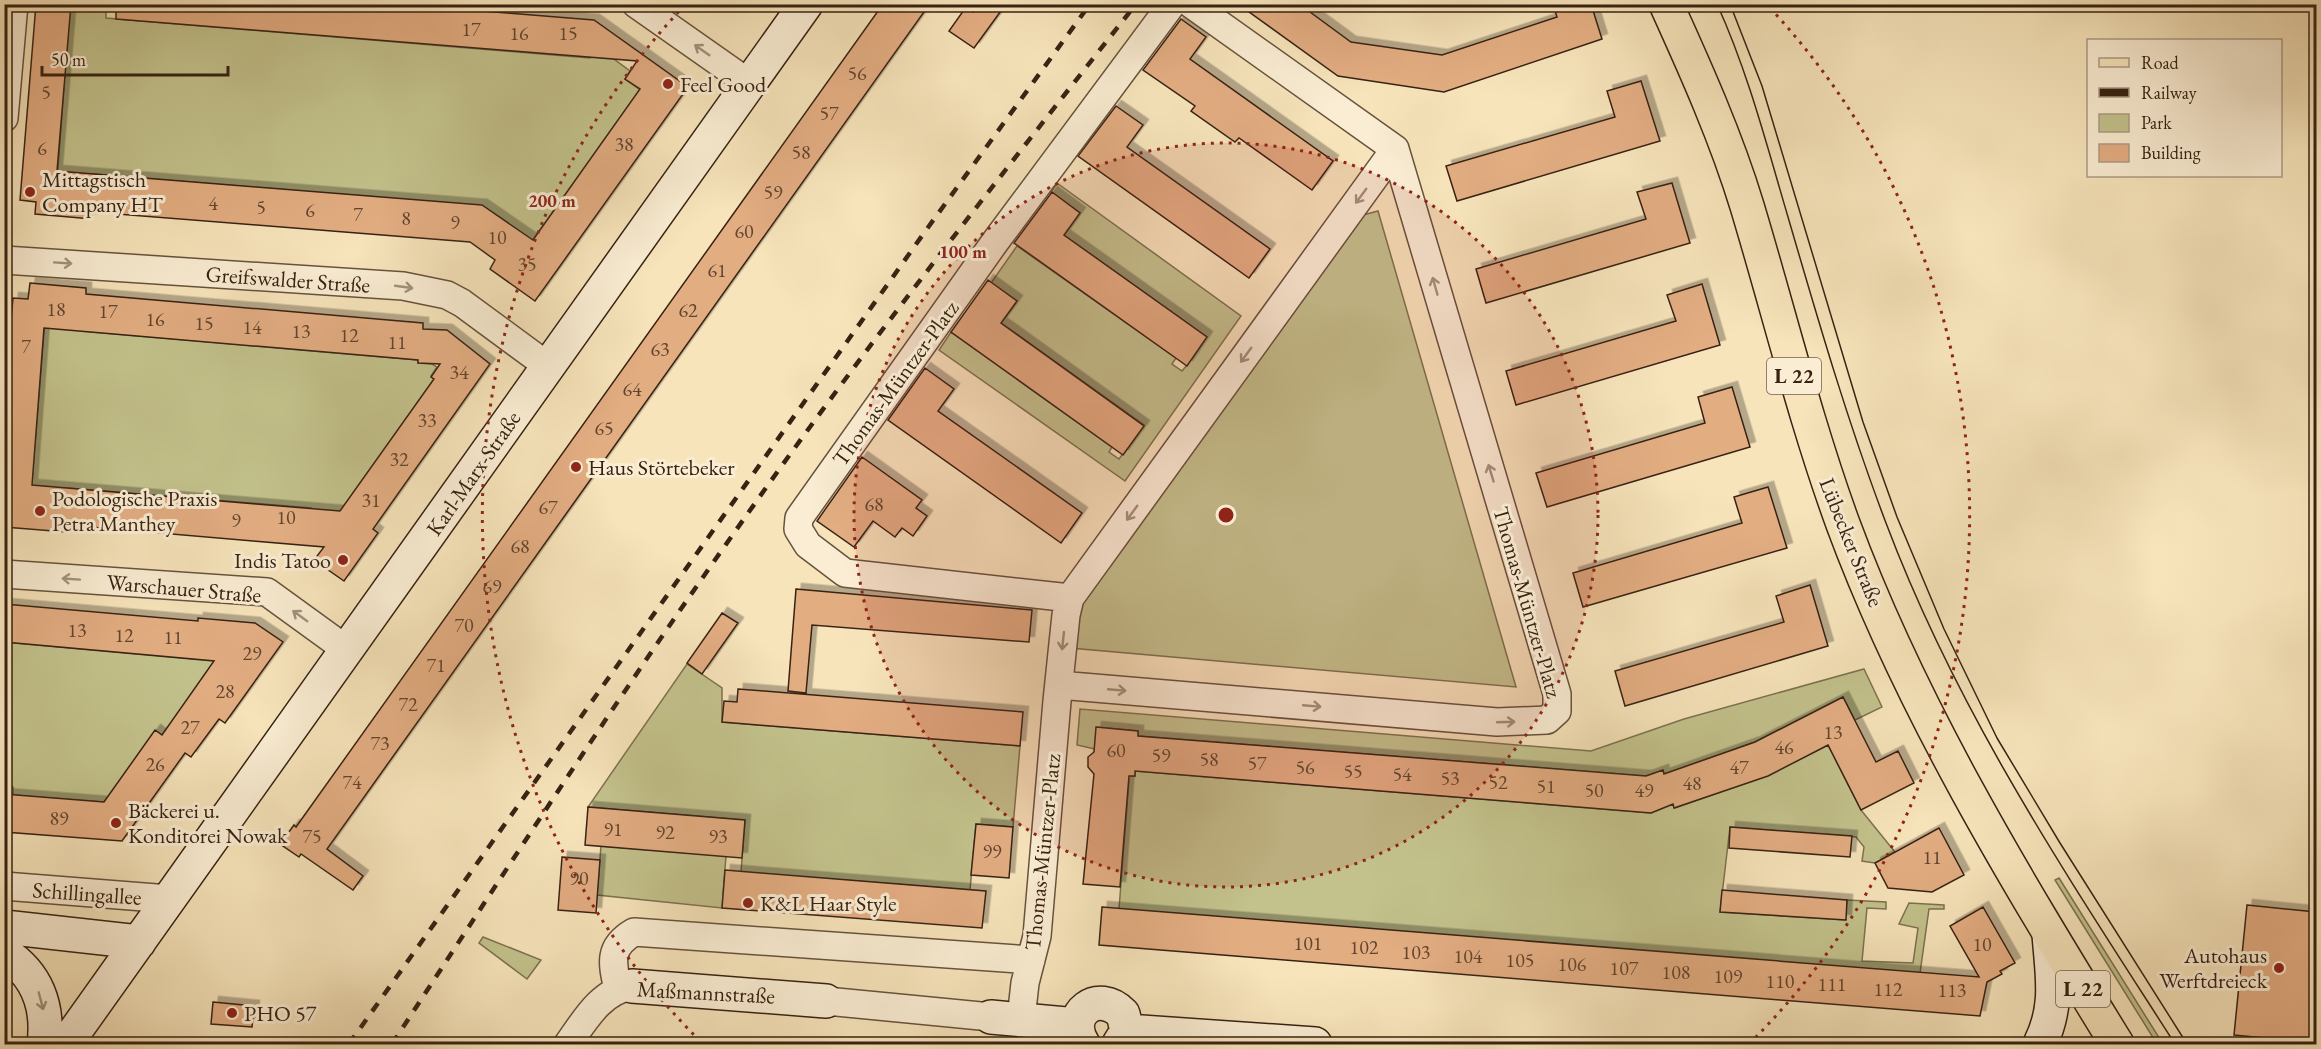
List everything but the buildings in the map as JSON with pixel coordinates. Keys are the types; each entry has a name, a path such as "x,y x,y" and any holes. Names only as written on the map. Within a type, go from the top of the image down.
{"main road":[{"name":"Lübecker Straße","path":"1666,4 1727,148 1746,204 1809,427 1871,594 1941,740 2049,934 2117,1044"}],"street":[{"path":"4,118 14,4"},
{"path":"636,4 750,84"},
{"name":"Karl-Marx-Straße","path":"66,1044 806,4"},
{"name":"Thomas-Müntzer-Platz","path":"1070,598 845,573 808,545 798,529 799,518 995,242 1172,4"},
{"path":"1191,4 1395,149"},
{"name":"Thomas-Müntzer-Platz","path":"1006,1018 1031,960 1037,936 1059,685 1070,598 1395,149"},
{"name":"Thomas-Müntzer-Platz","path":"1059,685 1497,722 1547,720 1557,711 1557,694 1395,149"},
{"name":"Greifswalder Straße","path":"4,260 392,286 447,295 462,303 549,367"},
{"name":"Warschauer Straße","path":"4,574 267,592 347,650"},
{"name":"Schillingallee","path":"4,886 169,899"},
{"name":"Schillingallee","path":"4,927 140,942"},
{"name":"Maßmannstraße","path":"1031,960 634,932 621,939 613,956 625,988 826,1000 1006,1018 1080,1035 1079,1017 1091,1005 1109,1004 1123,1014 1123,1037 1315,1044"},
{"path":"2040,1044 2051,1022 2053,1001 2049,934"},
{"path":"4,952 21,963 35,982 44,1013 44,1044"},
{"path":"568,1044 603,998 625,988"}],"green space":[{"path":"70,6 106,9 106,18 590,58 596,46 630,71 625,79 640,90 522,255 287,190 93,174 57,181"},
{"path":"1057,183 1241,316 1125,481 939,350 951,332 1112,447 1109,452 1119,459 1144,425 1001,323 1017,301 991,283 1017,246 1176,358 1172,364 1182,371 1187,365 1064,235 1080,213 1051,192"},
{"path":"1378,211 1516,687 1070,648 1073,610 1352,218"},
{"path":"45,320 81,331 418,360 418,363 432,364 437,367 431,376 434,379 342,509 347,513 310,525 311,508 68,488 67,498 31,494"},
{"path":"4,642 196,659 232,644 162,735 156,731 104,802 13,795 13,787 5,786"},
{"path":"687,664 722,688 722,722 1020,746 1013,827 976,824 970,890 741,872 745,820 588,807"},
{"path":"1864,669 1882,707 1855,720 1843,697 1755,742 1664,774 1663,770 1646,776 1138,736 1138,731 1097,727 1095,749 1077,745 1080,709 1591,751 1684,719"},
{"path":"1828,745 1861,810 1895,852 1875,863 1862,861 1864,847 1856,837 1730,827 1720,912 1845,920 1847,900 1886,902 1886,909 1867,908 1862,961 1913,963 1918,928 1899,924 1909,903 1944,905 1944,909 1929,909 1920,973 1119,909 1129,780 1121,775 1135,776 1135,771 1651,813 1673,804 1675,808 1769,775"},
{"path":"601,846 726,856 722,908 597,895"},
{"path":"2059,878 2163,1044 2157,1044 2055,880"},
{"path":"483,937 541,960 527,979 479,943"}],"tram line":[{"path":"1717,4 1756,109 1846,409 1886,523 1915,593 1980,727 2055,855 2175,1044"},
{"path":"1730,4 1762,86 1863,422 1897,517 1944,629 1997,738 2060,843 2187,1044"}],"railway":[{"path":"349,1044 924,233 1090,4"},
{"path":"392,1044 611,712 793,450 938,257 1136,4"}],"place":[{"name":"Feel Good","path":"668,84"},
{"name":"Mittagstisch Company HT","path":"30,192"},
{"name":"Haus Störtebeker","path":"576,467"},
{"name":"Podologische Praxis Petra Manthey","path":"40,511"},
{"name":"Indis Tatoo","path":"343,560"},
{"name":"Bäckerei u. Konditorei Nowak","path":"116,823"},
{"name":"K&L Haar Style","path":"748,903"},
{"name":"Autohaus Werftdreieck","path":"2279,968"},
{"name":"PHO 57","path":"232,1013"}]}
